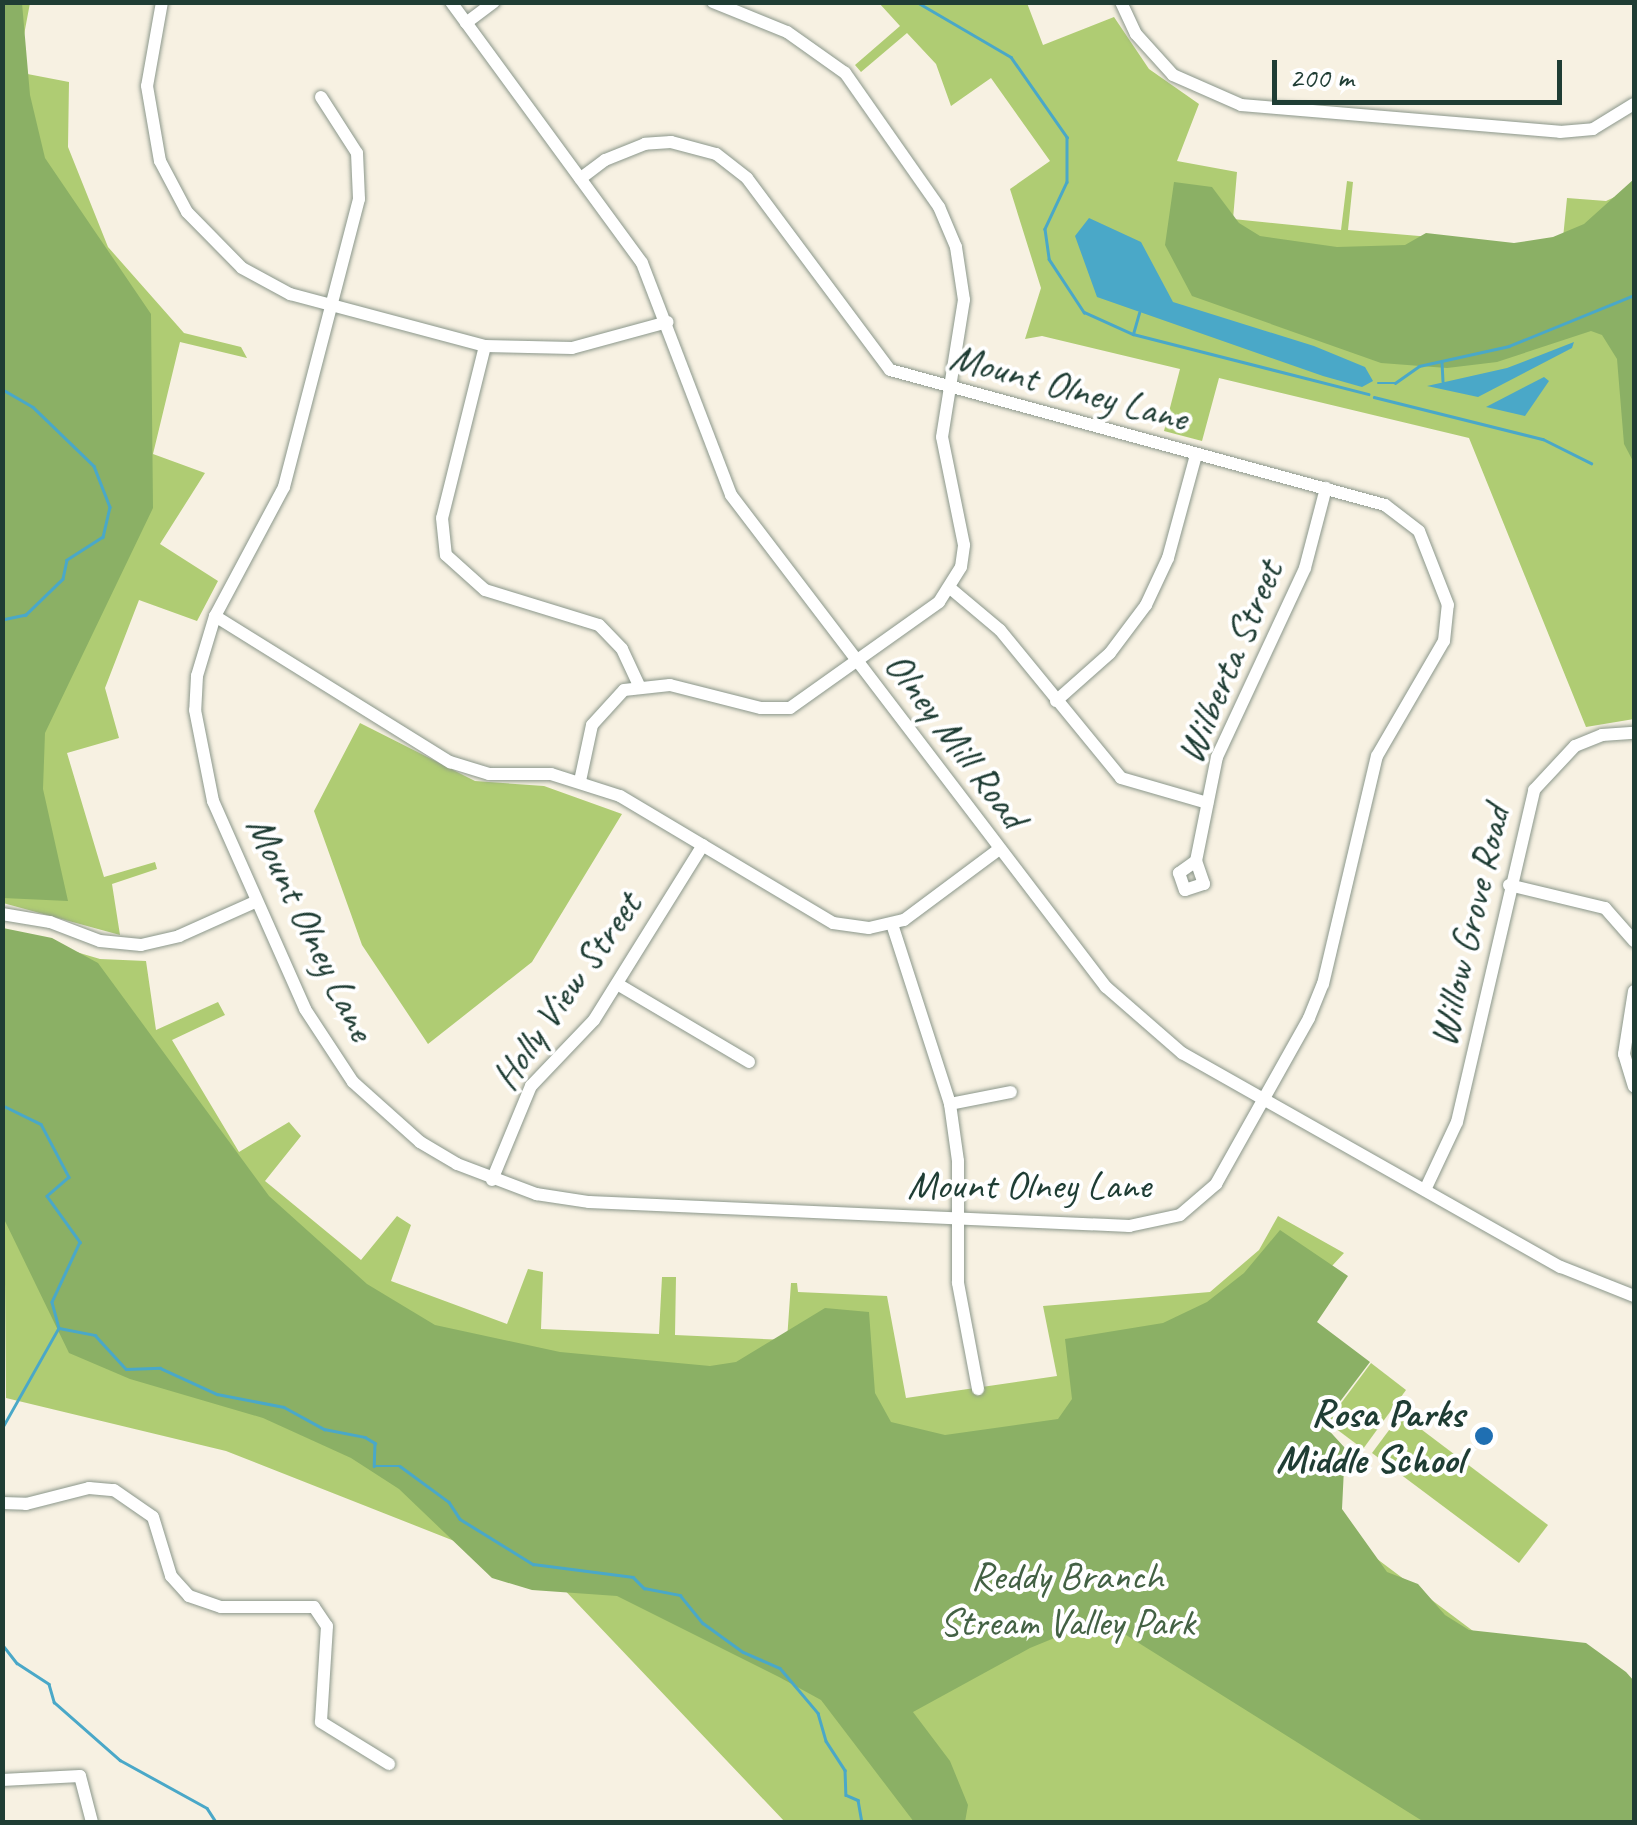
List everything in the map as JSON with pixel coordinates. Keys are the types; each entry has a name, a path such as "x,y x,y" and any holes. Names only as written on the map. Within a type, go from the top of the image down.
{"street":[{"path":"162,2 147,86 168,180 210,240 242,268 332,307 485,346 572,348 668,322"},
{"name":"Olney Mill Road","path":"451,2 642,263 668,322 731,495 998,850 1118,999 1182,1053 1561,1266 1634,1296"},
{"path":"466,23 494,2"},
{"path":"580,780 596,715 613,697 639,685 670,685 774,710 804,702 950,588 964,546 942,438 964,300 956,248 939,206 837,66 786,32 713,2"},
{"path":"1121,2 1136,34 1173,74 1241,104 1560,132 1593,129 1634,104"},
{"name":"Mount Olney Lane","path":"321,96 351,140 361,174 332,307 284,488 215,616 197,676 198,740 213,801 306,1009 353,1082 420,1142 492,1180 588,1202 1144,1226 1180,1214 1216,1184 1323,984 1376,756 1447,631 1445,590 1419,530 1385,505 903,377 880,361 747,178 716,154 671,142 645,144 604,160 580,179"},
{"path":"485,346 442,518 446,555 485,590 598,625 622,650 639,685"},
{"path":"1056,702 1110,653 1146,605 1168,558 1196,454"},
{"name":"Wilberta Street","path":"1196,862 1226,732 1305,568 1326,488"},
{"path":"950,588 1000,630 1121,778 1207,803"},
{"path":"215,616 450,762 489,774 580,780 620,796 833,922 892,924 998,850"},
{"name":"Willow Grove Road","path":"1426,1190 1458,1122 1523,818 1543,775 1589,740 1634,733"},
{"name":"Holly View Street","path":"492,1180 531,1086 619,985 703,846"},
{"path":"1509,885 1605,908 1634,941"},
{"path":"2,914 50,922 100,941 141,945 179,936 257,900"},
{"path":"892,924 950,1104 958,1282 978,1389"},
{"path":"619,985 748,1062"},
{"path":"1634,991 1624,1054 1634,1086"},
{"path":"950,1104 1012,1092"},
{"path":"2,1502 26,1504 89,1488 114,1490 153,1517 171,1576 189,1596 222,1607 314,1607 327,1626 321,1722 336,1738 389,1764"},
{"path":"2,1780 80,1776 92,1822"}],"green space":[{"path":"2,3 30,3 17,72 69,82 68,147 108,247 184,333 241,347 247,358 180,342 153,454 205,473 160,544 218,581 197,621 139,600 105,688 119,738 67,753 104,877 155,862 157,869 112,884 120,935 3,903"},
{"path":"2,3 22,3 30,95 45,158 151,314 153,508 45,733 43,789 68,901 3,898"},
{"path":"879,3 1027,3 1043,45 1114,17 1149,69 1199,104 1177,161 1237,172 1233,219 1341,230 1347,181 1353,182 1348,230 1562,248 1567,198 1606,201 1634,188 1634,719 1586,727 1469,438 1219,378 1202,441 1164,431 1180,369 1042,336 1025,339 1041,288 1010,189 1050,161 991,78 951,106 936,64 907,33 861,72 855,65 900,26"},
{"path":"1634,179 1634,463 1624,444 1617,359 1602,335 1591,331 1497,362 1447,368 1381,363 1192,296 1165,245 1174,182 1212,187 1239,223 1260,236 1337,247 1405,245 1426,233 1514,243 1553,237 1584,224"},
{"path":"360,723 475,781 544,786 622,814 532,962 428,1044 362,945 314,811"},
{"name":"Reddy Branch Stream Valley Park","path":"3,928 52,938 98,963 269,1196 367,1284 435,1325 560,1352 710,1366 736,1362 825,1308 869,1312 875,1393 891,1422 945,1435 1058,1419 1072,1399 1065,1339 1163,1323 1207,1302 1244,1273 1280,1230 1348,1276 1317,1322 1370,1362 1323,1424 1345,1448 1342,1509 1387,1572 1418,1584 1445,1615 1469,1630 1586,1643 1626,1672 1634,1681 1634,1822 1424,1822 1126,1635 1086,1625 1030,1648 913,1712 950,1761 968,1805 965,1822 914,1822 821,1700 617,1596 532,1590 492,1578 399,1489 351,1458 263,1418 130,1379 69,1353 3,1217"},
{"name":"Reddy Branch Stream Valley Park","path":"2,930 100,959 146,961 156,1030 218,1002 225,1015 172,1040 239,1152 289,1122 301,1136 265,1181 361,1260 397,1216 411,1225 391,1281 507,1324 528,1269 543,1272 541,1329 659,1334 662,1277 676,1277 675,1335 787,1340 791,1283 797,1283 798,1292 887,1296 906,1398 1057,1376 1043,1306 1210,1292 1259,1250 1278,1216 1344,1253 1257,1347 1256,1468 1634,1752 1634,1822 785,1822 556,1581 226,1451 6,1398"},
{"path":"1371,1363 1406,1390 1363,1449 1327,1422"},
{"path":"1401,1414 1548,1525 1519,1563 1372,1453"}],"water":[{"path":"1089,218 1141,242 1173,302 1314,346 1365,367 1373,381 1362,387 1323,376 1097,297 1075,236"},
{"path":"1574,342 1572,348 1478,397 1427,386 1507,368"},
{"path":"1544,377 1549,381 1525,416 1486,407"}],"waterway":[{"path":"917,2 1011,57 1067,137 1067,182 1045,229 1049,259 1084,312 1133,334 1368,394"},
{"path":"2,272 2,292"},
{"path":"1378,383 1395,383 1419,366 1509,346 1634,295"},
{"path":"1133,334 1139,313"},
{"path":"1442,362 1443,381"},
{"path":"2,389 33,407 94,466 110,507 103,537 67,560 63,579 26,615 2,620"},
{"path":"1374,397 1543,439 1591,463"},
{"path":"2,1105 41,1124 69,1177 47,1196 80,1242 52,1302 59,1328 2,1429"},
{"path":"59,1328 95,1335 126,1369 160,1368 217,1394 284,1407 324,1429 365,1437 375,1443 374,1466 400,1466 449,1502 460,1519 533,1564 633,1577 644,1588 680,1595 703,1623 743,1652 780,1668 818,1713 826,1741 845,1770 846,1795 858,1800 862,1822"},
{"path":"2,1644 17,1663 49,1684 54,1702 120,1760 207,1808 216,1822"}],"place":[{"name":"Rosa Parks Middle School","path":"1484,1436"}]}
